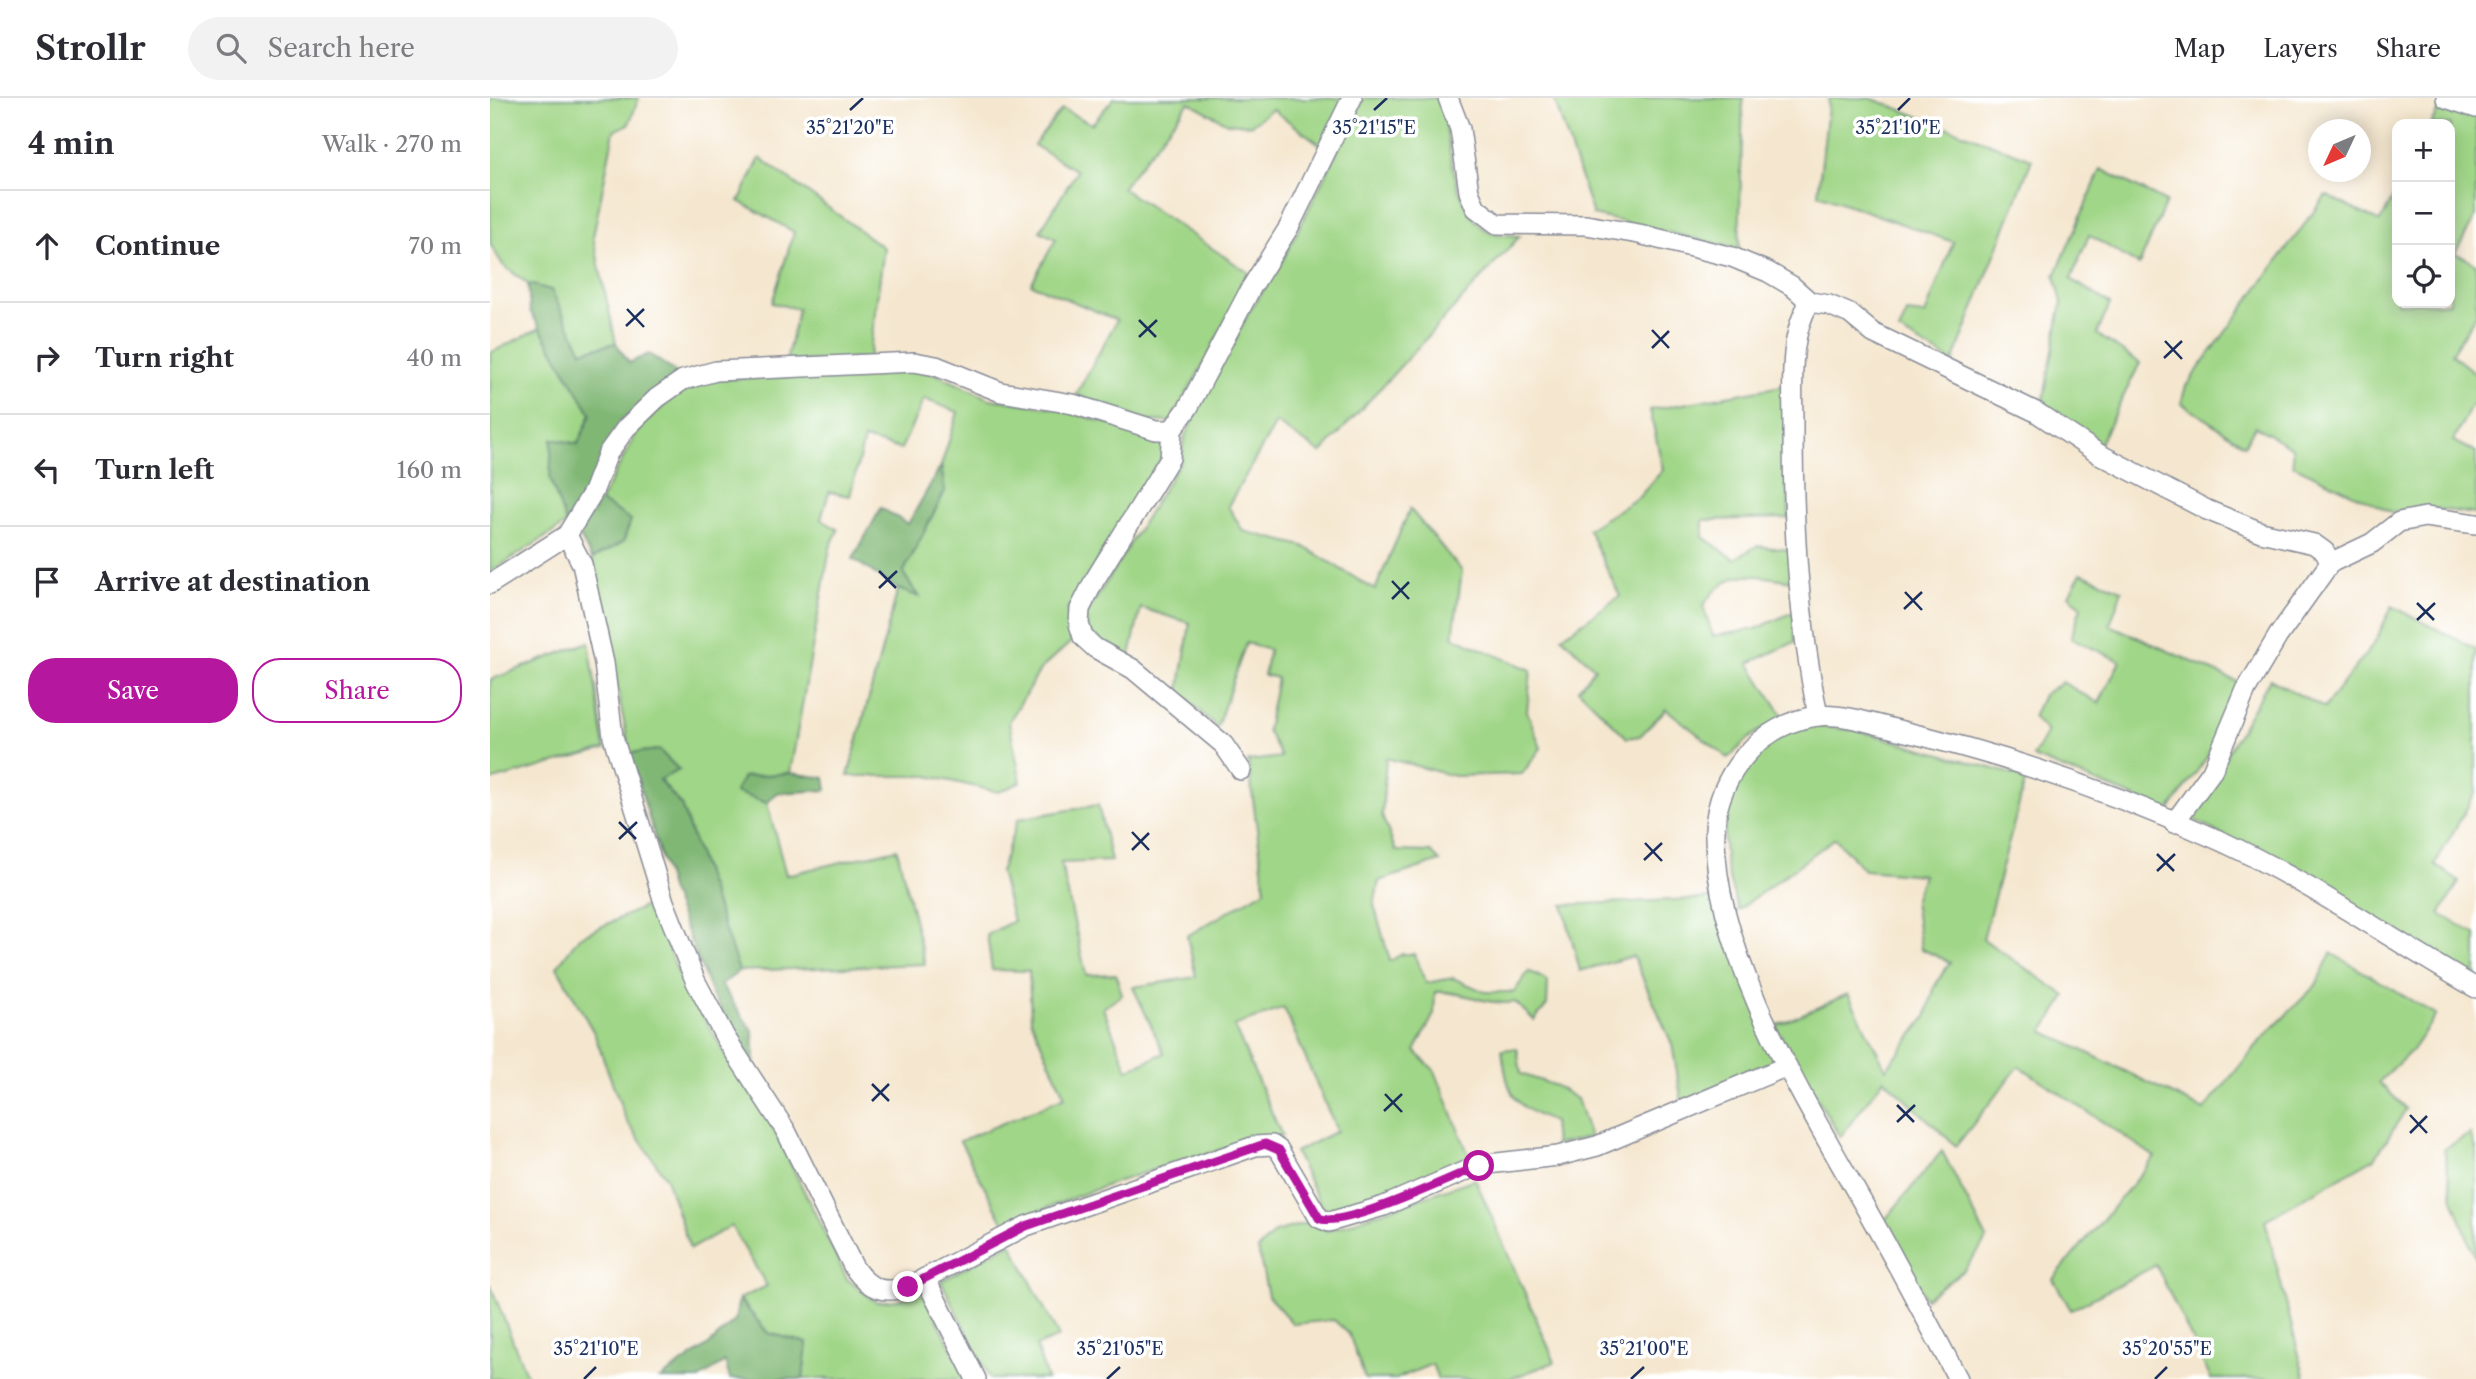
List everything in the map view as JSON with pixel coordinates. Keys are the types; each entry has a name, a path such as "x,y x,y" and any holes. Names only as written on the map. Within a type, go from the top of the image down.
{"street":[{"path":"1241,771 1223,744 1133,669 1095,648 1083,637 1079,624 1080,609 1094,581 1170,458 1172,430 1188,408 1251,288 1289,227 1352,98"},
{"path":"1448,98 1460,129 1469,192 1485,218 1497,224 1586,225 1732,257 1768,272 1792,286 1810,302 1829,305 1850,314 1872,333 2036,412 2099,454 2207,510 2261,532 2314,544 2325,552 2330,563"},
{"path":"2446,98 2476,108"},
{"path":"1810,302 1798,319 1793,388 1793,525 1803,642 1818,716"},
{"path":"490,584 567,535 593,492 608,453 626,428 657,398 683,380 716,371 914,362 936,366 1001,392 1073,404 1156,430 1172,430"},
{"path":"2174,823 2212,771 2246,690 2277,636 2330,563 2352,555 2399,522 2425,517 2476,524"},
{"path":"567,535 582,564 604,663 613,737 664,902 695,980 725,1037 786,1131 854,1268 864,1282 878,1291 891,1292 925,1278 1026,1226 1255,1146 1272,1145 1279,1150 1319,1218 1329,1222 1384,1206 1479,1166 1558,1156 1597,1146 1787,1066"},
{"path":"1958,1379 1787,1066 1758,1003 1734,934 1719,878 1715,831 1717,802 1730,773 1757,743 1789,725 1818,716 1861,722 1985,752 2107,794 2224,843 2302,884 2476,988"},
{"path":"925,1278 976,1379"}],"green space":[{"path":"490,98 639,98 629,124 614,131 593,237 616,343 582,351 551,290 528,284 503,265 490,244"},
{"path":"1114,98 1345,98 1321,145 1272,109 1251,125 1227,123 1189,102 1122,188 1249,273 1205,362 1170,422 1147,421 1076,395 1117,320 1031,284 1056,239 1040,231 1077,171 1034,145 1062,109 1092,124"},
{"path":"1364,98 1442,98 1454,171 1466,207 1488,231 1520,236 1321,453 1276,423 1228,506 1243,531 1303,546 1375,590 1410,509 1462,571 1453,637 1531,670 1527,711 1541,748 1522,774 1454,776 1386,758 1382,816 1396,851 1431,852 1440,861 1379,881 1374,905 1390,961 1402,954 1414,954 1426,983 1453,978 1485,992 1514,992 1529,971 1548,981 1547,1005 1534,1020 1515,1002 1495,1002 1456,993 1435,992 1434,1014 1415,1051 1435,1071 1470,1158 1335,1214 1322,1208 1295,1152 1337,1131 1284,1008 1234,1026 1282,1136 1141,1173 1005,1225 960,1141 1065,1097 1031,1020 1029,971 992,970 987,935 1013,921 1000,872 1018,819 1098,805 1111,861 1061,863 1086,975 1116,974 1122,995 1103,1008 1128,1070 1164,1053 1133,987 1196,977 1187,936 1265,890 1248,761 1281,757 1267,730 1277,678 1264,675 1269,650 1246,643 1217,727 1179,692 1190,623 1141,608 1129,659 1089,633 1085,617 1181,460 1184,438 1249,312 1282,262"},
{"path":"1554,98 1743,98 1739,249 1593,215"},
{"path":"1829,98 1870,98 2032,159 1953,362 1899,331 1907,313 1925,315 1953,242 1818,194"},
{"path":"2441,105 2476,116 2476,216 2455,253 2455,119 2434,119"},
{"path":"760,158 884,248 869,358 786,362 798,309 772,303 794,232 739,201"},
{"path":"2101,169 2166,202 2139,265 2089,235 2071,279 2110,304 2097,334 2140,363 2099,445 2042,408 2062,302 2055,276"},
{"path":"2326,195 2380,222 2392,199 2392,308 2455,308 2455,253 2476,264 2476,315 2451,354 2476,374 2476,397 2453,441 2476,452 2476,514 2423,507 2391,512 2293,465 2292,448 2255,426 2245,445 2181,403 2186,386"},
{"path":"528,284 551,290 582,351 616,343 629,363 649,354 678,374 587,490 566,524 550,478 552,439 578,444 591,414 530,311"},
{"path":"540,328 591,414 578,444 553,439 566,524 490,572 490,353"},
{"path":"908,370 934,373 990,399 1055,408 1135,431 1163,444 1162,457 1067,610 1072,641 1040,670 1009,722 1021,782 999,792 928,776 848,776 898,589 919,596 903,573 945,491 941,466 958,412 924,399 901,449 864,439 850,496 829,492 821,519 838,530 830,548 790,773 743,777 735,792 767,803 786,875 897,849 925,964 739,971 681,805 659,779 679,770 659,750 630,753 592,559 623,542 631,520 600,501 640,427 675,396 711,380"},
{"path":"1787,385 1789,518 1703,520 1703,537 1734,559 1757,546 1790,550 1793,581 1742,576 1722,584 1703,606 1713,636 1756,629 1793,612 1795,642 1749,663 1784,718 1754,734 1728,758 1666,709 1640,736 1627,738 1578,689 1595,668 1562,637 1620,596 1588,529 1639,497 1663,470 1650,410"},
{"path":"941,466 945,491 903,573 919,597 898,589 853,559 881,508 908,524"},
{"path":"600,501 631,520 623,542 592,559 578,533"},
{"path":"2081,573 2122,590 2110,625 2240,683 2207,757 2169,811 2033,757 2047,732 2033,717 2043,695 2062,682 2099,703 2120,661 2071,638 2081,607 2069,595"},
{"path":"2392,606 2476,649 2476,792 2435,864 2459,882 2440,914 2476,934 2476,979 2190,817 2270,679 2324,708 2375,642"},
{"path":"589,642 605,749 490,781 490,680"},
{"path":"1818,726 1860,731 2026,778 1983,939 2066,996 2043,1031 2204,1110 2261,1040 2316,985 2331,953 2436,1015 2412,1050 2379,1082 2406,1109 2375,1158 2265,1220 2305,1379 2211,1379 2156,1265 2071,1310 2053,1279 2155,1157 2019,1066 1956,1146 1884,1079 1840,1137 1775,1026 1848,994 1886,1069 1926,1017 1935,986 1950,962 1921,949 1914,901 1923,875 1864,870 1835,838 1738,910 1727,870 1724,839 1729,803 1736,785 1744,769 1769,743 1790,733"},
{"path":"659,750 679,770 659,780 681,805 739,971 721,985 753,1032 755,1067 712,995 670,889 630,753"},
{"path":"790,773 825,778 827,790 777,793 767,803 735,792 743,777"},
{"path":"1717,898 1779,1062 1682,1102 1672,1044 1633,956 1580,971 1563,905"},
{"path":"650,904 679,975 741,1081 765,1111 847,1279 876,1302 898,1300 923,1291 967,1379 803,1379 807,1343 768,1333 739,1299 767,1286 731,1226 690,1249 666,1178 626,1120 594,1033 557,967 579,937"},
{"path":"1517,1048 1521,1074 1556,1086 1577,1099 1590,1137 1555,1145 1553,1122 1528,1110 1514,1096 1502,1050"},
{"path":"2470,1134 2476,1148 2476,1260 2453,1199 2444,1149"},
{"path":"1942,1151 1987,1239 1964,1270 1925,1298 1883,1222"},
{"path":"1475,1179 1555,1362 1510,1379 1438,1379 1432,1364 1396,1379 1365,1379 1349,1334 1334,1320 1293,1324 1268,1296 1258,1249 1275,1232 1310,1222 1327,1231"},
{"path":"1011,1243 1059,1337 1036,1346 1047,1379 990,1379 941,1281"},
{"path":"490,1284 528,1379 490,1379"},
{"path":"739,1299 768,1333 807,1343 803,1379 730,1379 725,1362 699,1379 660,1379 710,1344 735,1320"}],"route":[{"path":"908,1287 1026,1226 1255,1146 1272,1145 1279,1150 1312,1209 1319,1218 1329,1222 1384,1206 1479,1166"}]}
